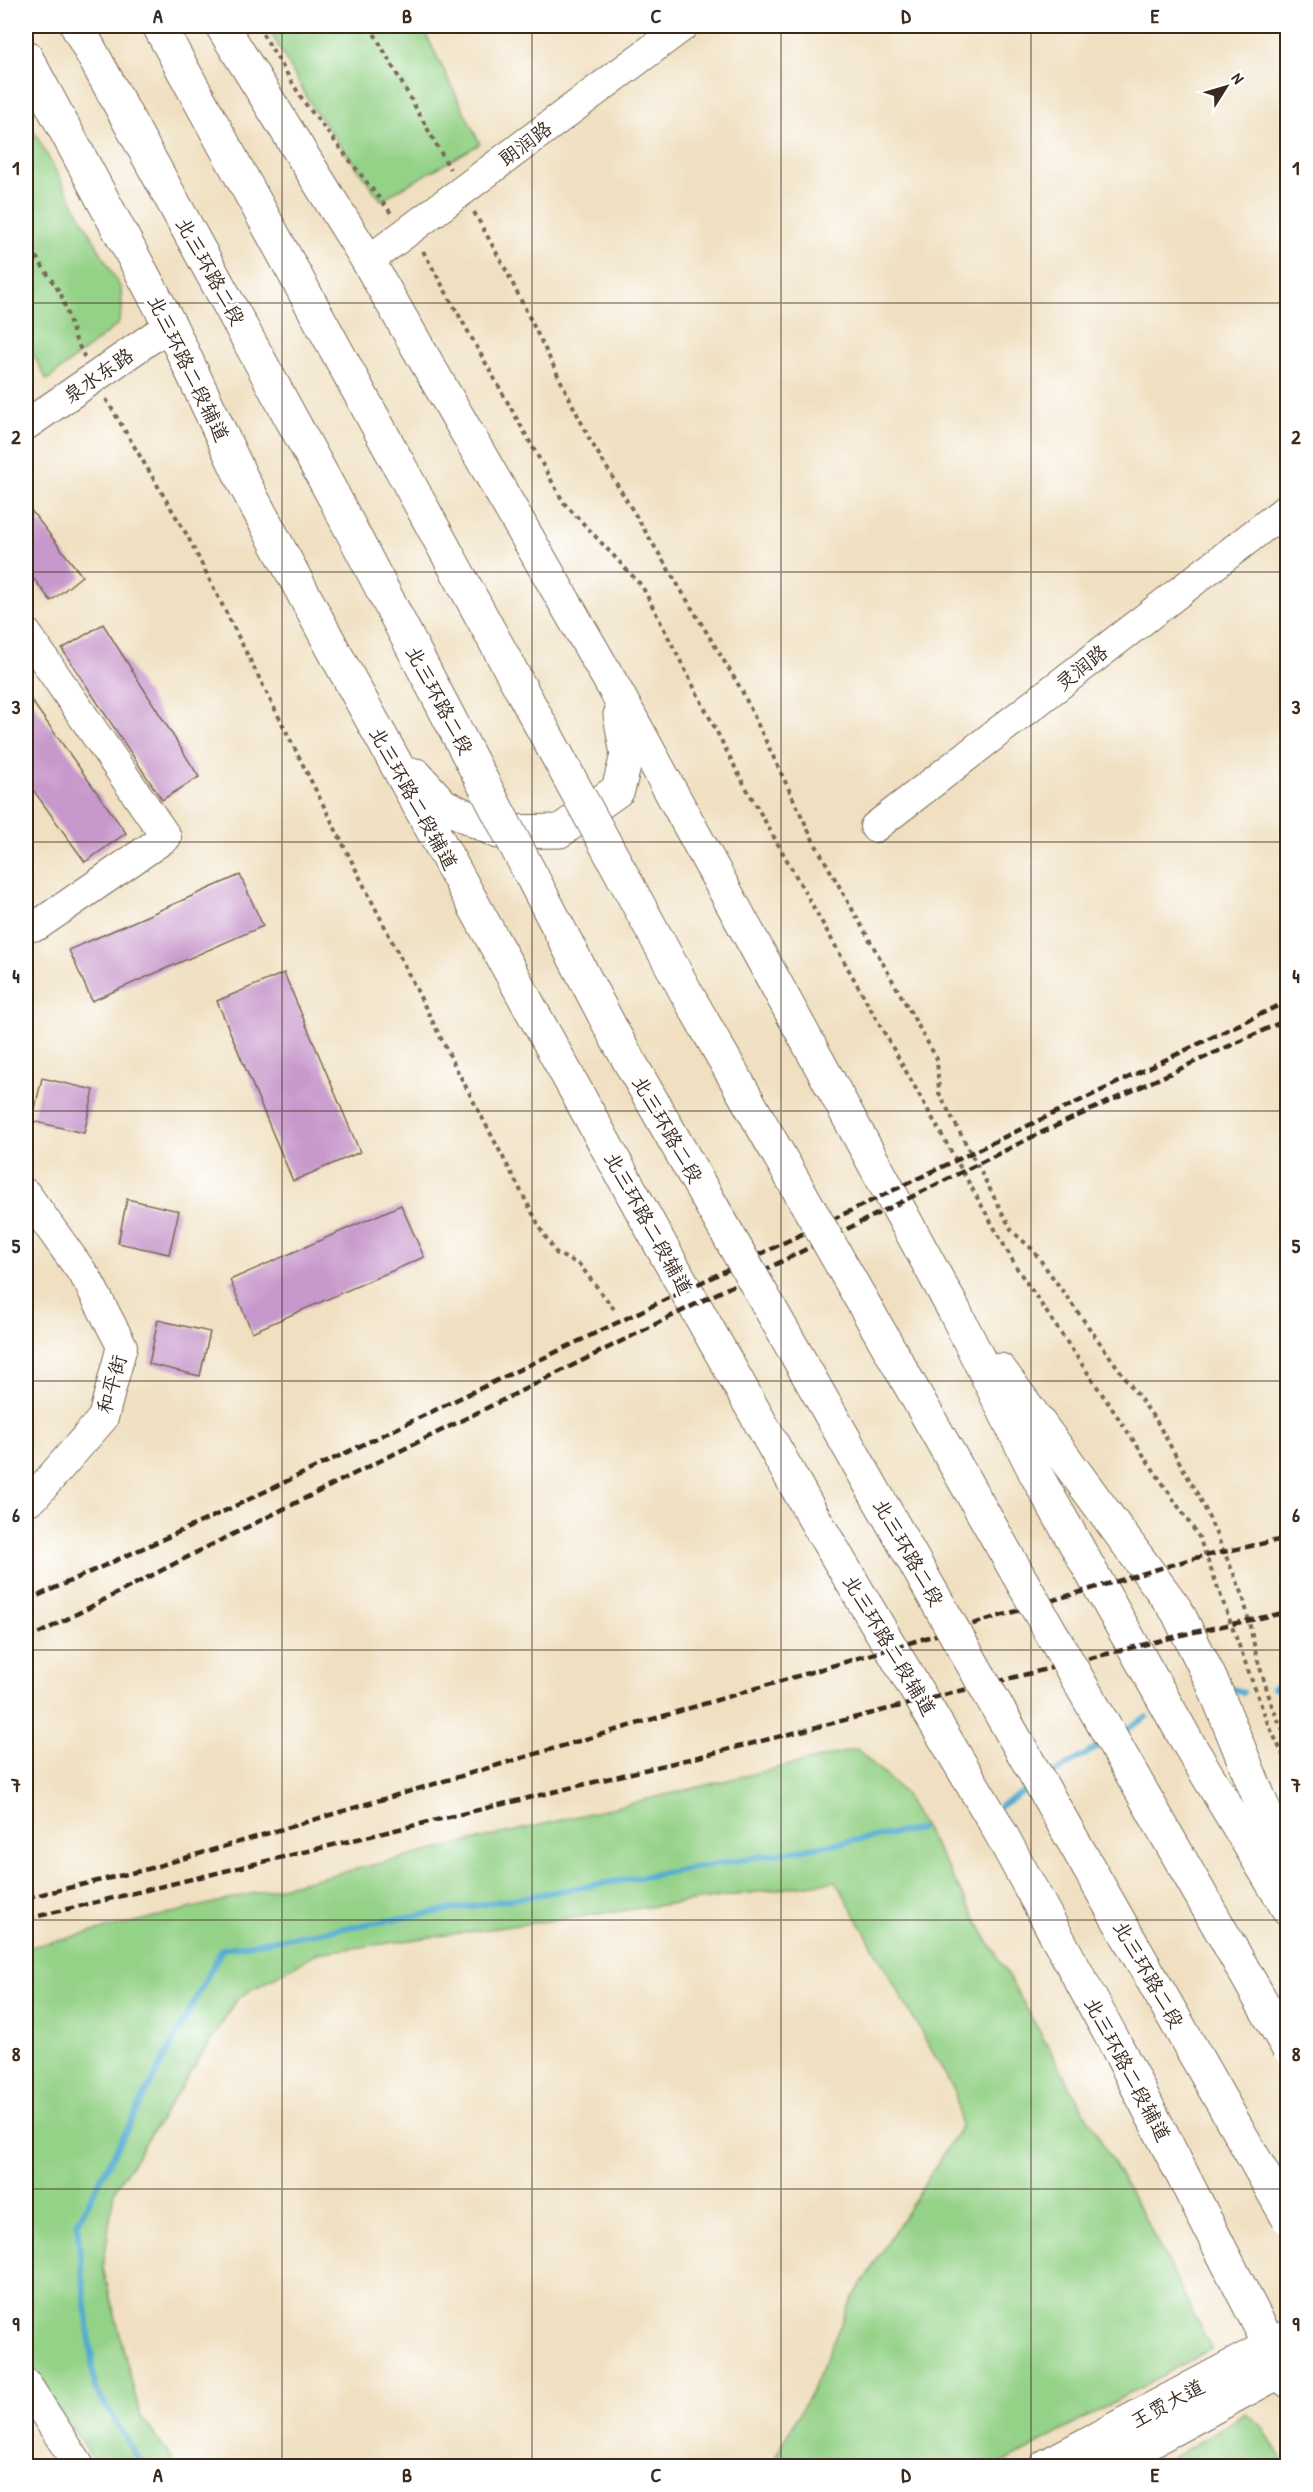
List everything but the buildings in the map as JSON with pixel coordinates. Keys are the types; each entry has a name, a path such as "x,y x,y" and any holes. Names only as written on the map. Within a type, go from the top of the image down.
{"main road":[{"path":"66,26 103,73"},
{"name":"北三环路二段","path":"77,26 333,495 615,1036 1287,2218"},
{"path":"159,26 687,994 1287,2048"},
{"path":"178,26 220,137"},
{"path":"222,26 368,261 617,693 954,1310 1037,1476 1188,1743 1287,1909"},
{"name":"北三环路二段辅道","path":"26,57 170,325 243,483 380,735 814,1518 984,1803 1118,2047 1283,2360"},
{"path":"380,735 443,805 498,832 560,831 618,790 627,755 617,693"},
{"path":"954,1310 1029,1407 1177,1611 1213,1684 1287,1869"},
{"name":"王贾大道","path":"1046,2466 1283,2360"},
{"name":"王贾大道","path":"1104,2466 1283,2360"}],"street":[{"name":"朗润路","path":"368,261 683,26"},
{"name":"泉水东路","path":"26,425 170,325"},
{"name":"灵润路","path":"875,827 1287,508"},
{"path":"26,633 166,837 38,925 26,927"},
{"name":"和平街","path":"26,1194 87,1279 122,1346 103,1419 33,1498 26,1501"},
{"path":"26,2384 80,2466"}],"path":[{"path":"258,26 304,102 428,257 564,503 642,586 739,775 1018,1270 1199,1537 1268,1724 1287,1765"},
{"path":"370,26 506,270 590,440 741,689 813,840 938,1059 939,1093 1012,1231 1033,1250 1157,1422 1203,1504 1243,1594 1257,1658 1273,1709 1287,1741"},
{"path":"26,242 61,294 75,339 128,440 187,535 456,1068 544,1235 557,1254 579,1264 615,1309"}],"green space":[{"path":"267,26 422,26 480,144 381,200 314,110"},
{"path":"26,117 121,289 122,310 118,324 47,380 26,341"},
{"path":"857,1749 904,1793 1150,2228 1211,2349 998,2466 770,2466 811,2392 851,2301 961,2126 955,2092 836,1881 317,1953 239,1997 114,2191 103,2268 140,2415 177,2466 98,2466 26,2361 26,1948"},
{"path":"1246,2413 1263,2428 1286,2466 1160,2466"}],"waterway":[{"path":"1227,1687 1243,1692"},
{"path":"1273,1688 1288,1690"},
{"path":"1119,1734 1146,1717"},
{"path":"1047,1778 1102,1744"},
{"path":"1000,1806 1030,1788"},
{"path":"143,2466 95,2388 77,2224 222,1949 920,1829"}],"railway":[{"path":"26,1601 212,1517 1288,1001"},
{"path":"26,1640 207,1547 1032,1137 1288,1019"},
{"path":"26,1898 148,1869 1195,1558 1288,1538"},
{"path":"26,1919 698,1757 1190,1633 1288,1612"}]}
